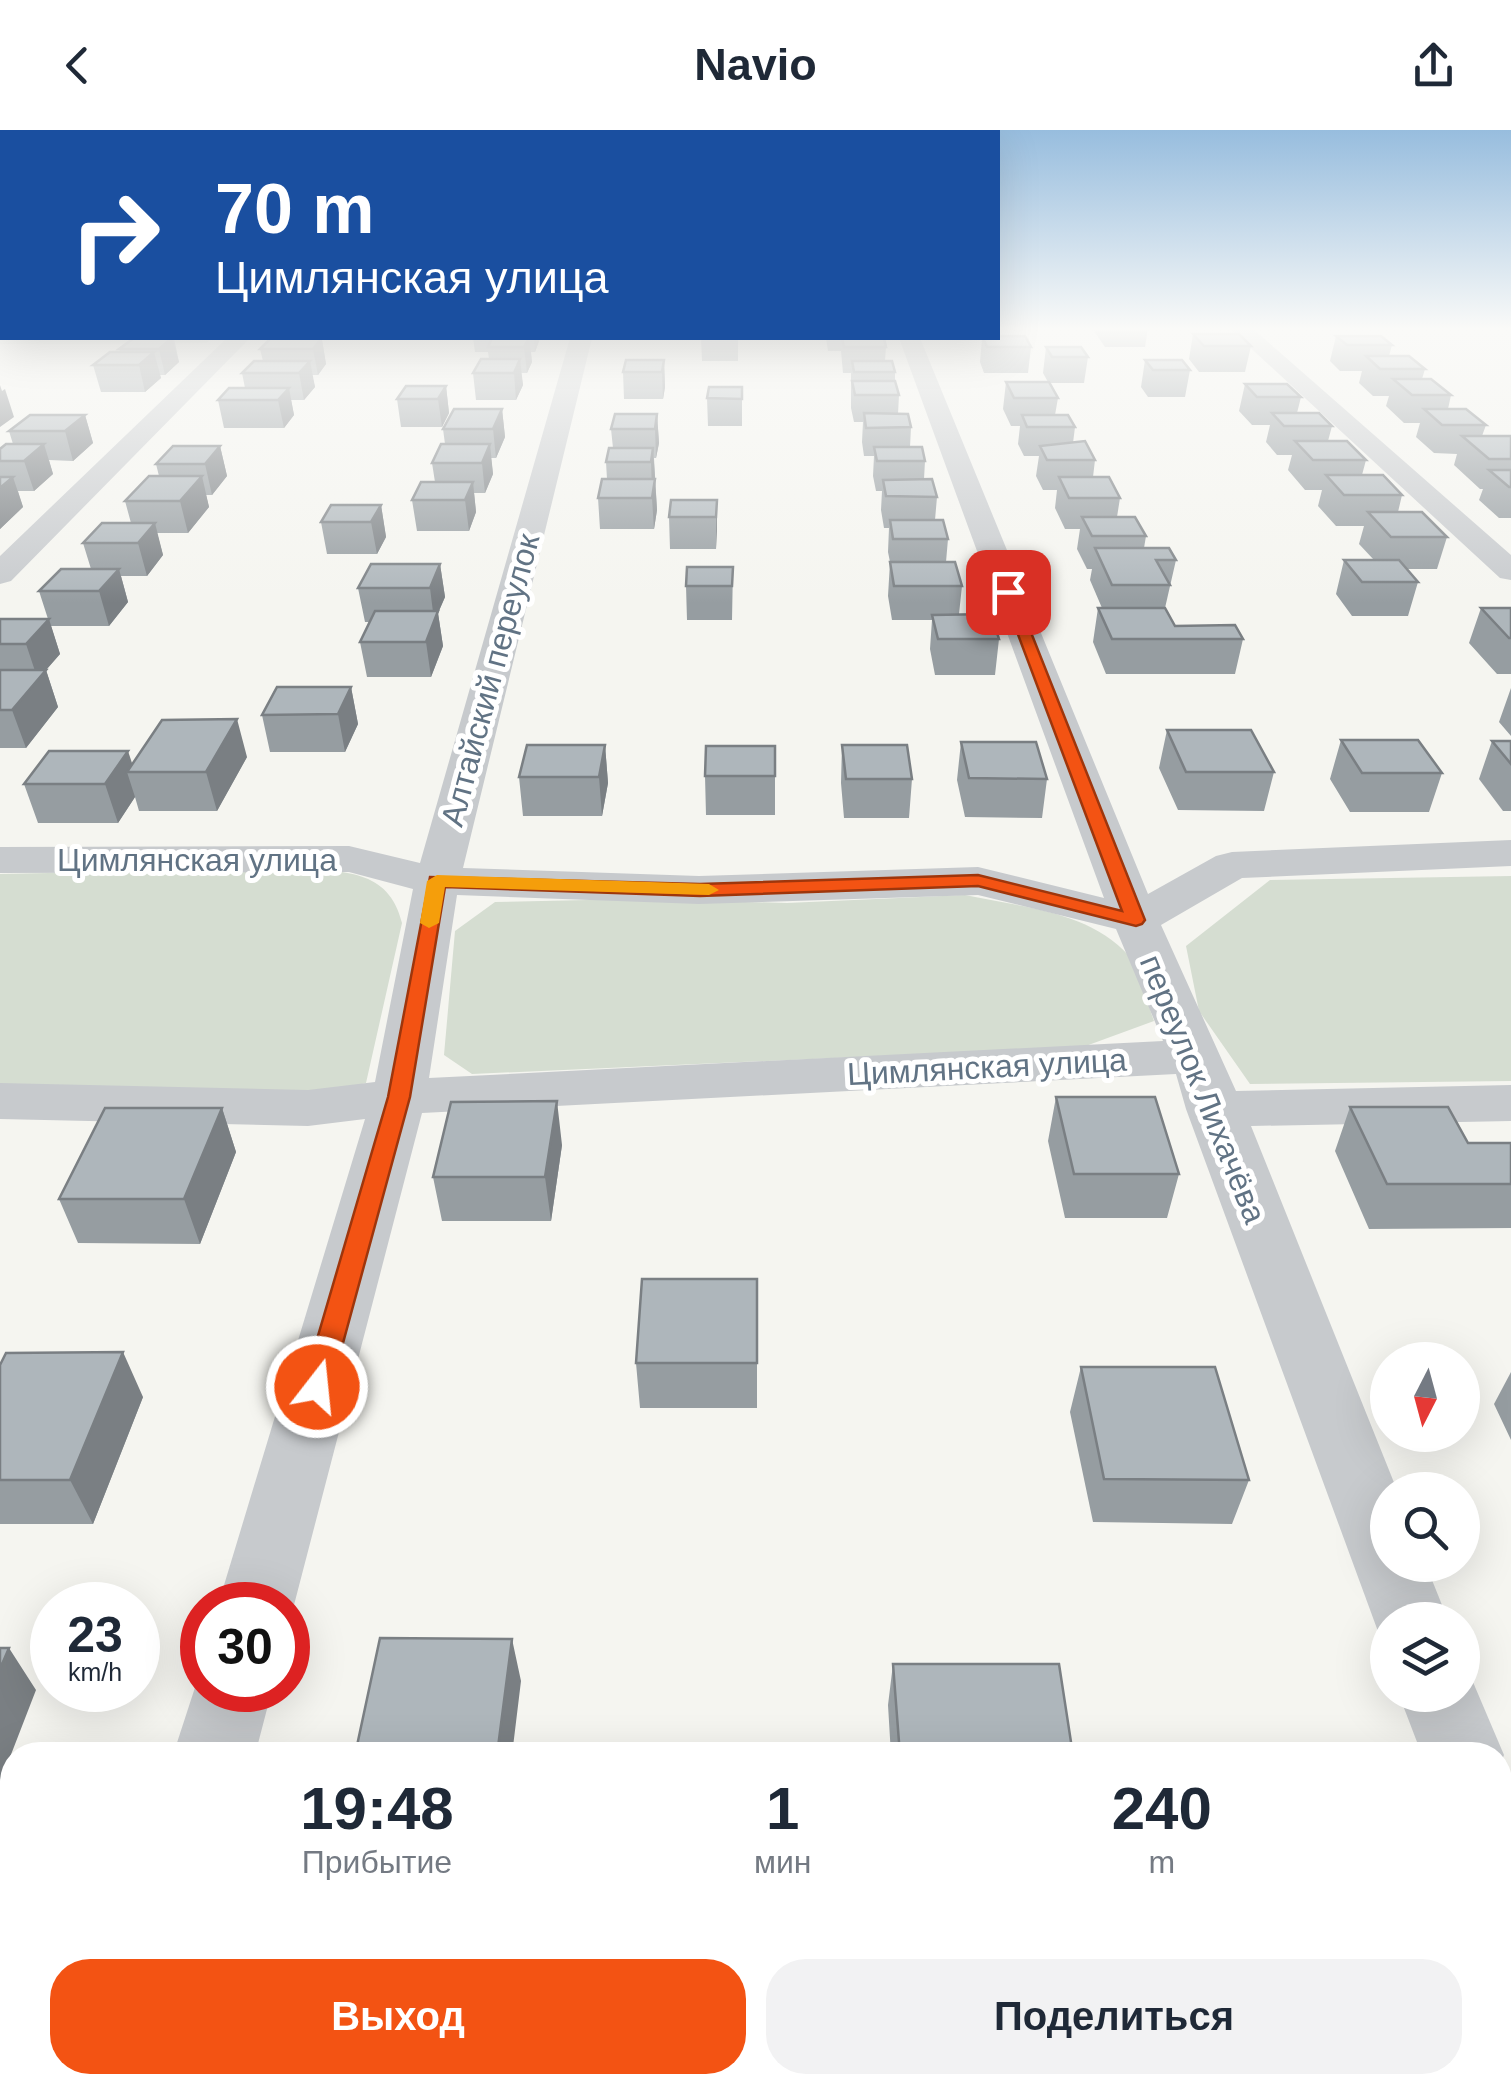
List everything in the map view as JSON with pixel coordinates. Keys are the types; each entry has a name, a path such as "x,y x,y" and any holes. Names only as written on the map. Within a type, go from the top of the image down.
{"street":[{"path":"0,574 156,420"},
{"name":"Алтайский переулок","path":"262,1582 399,1097 437,881 559,420"},
{"name":"переулок Лихачёва","path":"941,420 1136,920 1196,1056 1370,1516"},
{"path":"1342,420 1511,571"},
{"path":"1136,920 1232,865 1511,853"},
{"name":"Цимлянская улица","path":"0,860 349,859 437,881 700,890 978,881 1136,920"},
{"name":"Цимлянская улица","path":"0,1101 308,1108 399,1097 1196,1056"},
{"path":"1213,1108 1511,1103"},
{"path":"218,1742 226,1712"},
{"path":"1446,1712 1457,1742"}],"shaded area":[{"path":"295,868 346,873 375,882 396,905 402,923 366,1083 302,1100 0,1088 0,874"},
{"path":"1511,876 1511,1081 1250,1084 1199,1011 1186,946 1270,880"},
{"path":"965,895 1053,913 1095,929 1113,941 1134,963 1154,1021 1083,1047 472,1074 444,1055 455,931 495,902 632,899 787,903"}],"building":[{"path":"24,420 79,420 65,431 9,431"},
{"path":"448,420 497,420 493,429 443,429"},
{"path":"614,420 656,420 655,429 611,429"},
{"path":"865,420 909,420 911,427 866,428"},
{"path":"1024,420 1071,420 1075,427 1027,427"},
{"path":"1278,420 1326,420 1332,426 1284,426"},
{"path":"1436,420 1479,420 1486,425 1442,425"},
{"path":"1462,436 1511,436 1511,459 1489,459"},
{"path":"1085,441 1095,460 1047,460 1040,446"},
{"path":"1295,441 1347,441 1366,460 1313,460"},
{"path":"6,444 44,444 24,461 0,461 0,449"},
{"path":"441,444 490,444 482,463 432,463"},
{"path":"173,446 220,446 205,464 156,464"},
{"path":"874,447 922,447 925,461 877,461"},
{"path":"609,448 653,448 651,462 606,462"},
{"path":"1489,470 1511,470 1511,487 1509,487"},
{"path":"1326,475 1383,475 1402,495 1344,495"},
{"path":"149,476 202,476 180,501 125,501"},
{"path":"0,477 13,477 0,488"},
{"path":"1059,477 1109,477 1120,498 1069,498"},
{"path":"602,479 655,479 652,498 598,498"},
{"path":"932,479 937,497 886,496 883,480"},
{"path":"421,482 473,482 465,500 412,500"},
{"path":"671,500 717,500 716,517 669,517"},
{"path":"331,505 381,505 371,522 321,522"},
{"path":"1368,512 1422,512 1447,537 1391,537"},
{"path":"1082,517 1135,517 1146,536 1092,536"},
{"path":"890,520 943,520 948,539 893,539"},
{"path":"102,523 155,523 138,543 83,543"},
{"path":"1095,548 1169,548 1176,560 1156,560 1170,585 1112,585"},
{"path":"1344,560 1399,560 1418,582 1362,582"},
{"path":"890,562 955,562 962,586 894,586"},
{"path":"371,564 440,564 430,588 358,588"},
{"path":"687,567 733,567 732,586 686,586"},
{"path":"61,569 119,569 99,591 39,591"},
{"path":"1098,608 1165,608 1175,626 1235,625 1243,639 1112,639"},
{"path":"1481,608 1511,608 1511,638 1509,638"},
{"path":"375,611 438,611 426,642 360,642"},
{"path":"991,614 999,639 938,639 932,615"},
{"path":"0,619 49,619 26,644 0,644"},
{"path":"0,670 46,670 12,710 0,710"},
{"path":"277,687 351,687 338,714 262,715"},
{"path":"237,719 206,772 127,772 162,720"},
{"path":"1167,730 1251,730 1274,772 1186,772"},
{"path":"1341,740 1418,740 1442,773 1362,773"},
{"path":"1492,741 1511,741 1511,764"},
{"path":"961,742 1036,742 1047,779 969,778"},
{"path":"527,745 605,745 599,777 519,777"},
{"path":"842,745 907,745 912,779 846,779"},
{"path":"706,746 775,746 775,776 705,776"},
{"path":"49,751 128,751 105,784 24,784"},
{"path":"1056,1097 1155,1097 1179,1174 1074,1174"},
{"path":"557,1101 545,1177 433,1177 451,1102"},
{"path":"1350,1107 1448,1107 1468,1143 1511,1143 1511,1184 1387,1184"},
{"path":"105,1108 222,1108 184,1199 59,1199"},
{"path":"642,1279 757,1279 757,1363 636,1363"},
{"path":"123,1352 70,1480 0,1480 0,1365 6,1353"},
{"path":"1081,1367 1215,1367 1249,1480 1104,1479"},
{"path":"380,1638 512,1639 499,1742 358,1742"},
{"path":"0,1648 9,1648 0,1669"},
{"path":"893,1664 1059,1664 1071,1742 899,1742"}],"slow traffic":[{"path":"429,923 437,881 709,890"}],"route":[{"path":"317,1387 399,1097 437,881 700,890 978,881 1136,920 1008,592"}]}
